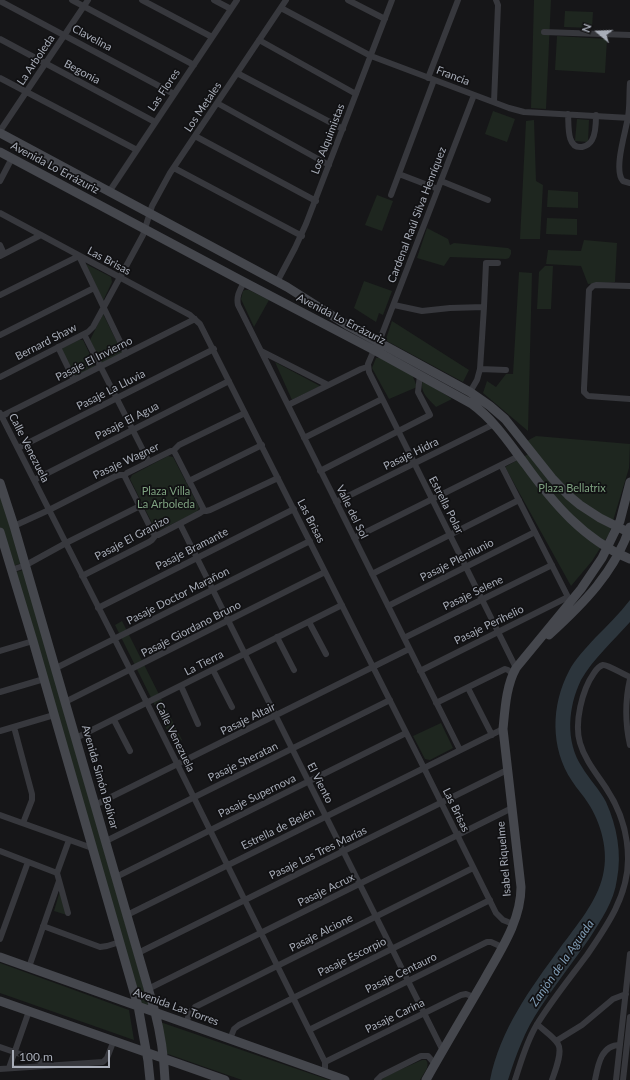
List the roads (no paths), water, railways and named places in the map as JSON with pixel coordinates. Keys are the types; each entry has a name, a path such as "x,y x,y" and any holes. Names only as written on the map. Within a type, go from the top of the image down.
{"main road":[{"name":"Avenida Lo Errázuriz","path":"0,132 277,282 340,321 420,375 472,404 494,424 541,486 567,516 587,534 618,554 630,559"},
{"name":"Avenida Lo Errázuriz","path":"0,152 244,282 470,392 505,419 564,491 590,512 618,527 629,530"},
{"name":"Isabel Riquelme","path":"426,1080 509,934 519,906 520,887 504,729 507,696 515,671 570,599 590,577 608,548 618,527 630,482"},
{"name":"Avenida Simón Bolívar","path":"0,483 26,565 155,1012 164,1058 165,1080"},
{"name":"Isabel Riquelme","path":"535,646 591,594 606,575 629,530"},
{"path":"0,532 33,641 138,1006 147,1052 150,1080"},
{"name":"Avenida Las Torres","path":"0,957 345,1080"},
{"path":"0,1001 221,1079"}],"street":[{"path":"72,0 194,65"},
{"name":"La Arboleda","path":"0,132 88,0"},
{"path":"142,0 212,38"},
{"path":"214,0 231,9"},
{"name":"Las Flores","path":"109,192 237,0"},
{"name":"Los Metales","path":"120,278 143,235 157,197 174,168 286,0"},
{"path":"348,0 384,19"},
{"name":"Los Alquimistas","path":"277,282 302,236 392,0"},
{"path":"391,195 458,0"},
{"path":"494,102 498,5 496,0"},
{"name":"Clavelina","path":"0,1 174,94"},
{"name":"Francia","path":"281,8 371,56 520,111 629,117"},
{"path":"544,32 630,35"},
{"name":"Begonia","path":"0,39 155,122"},
{"path":"259,40 356,94"},
{"path":"238,73 343,129"},
{"path":"0,78 136,150"},
{"path":"630,82 629,117 622,142 619,175 623,181 630,184"},
{"name":"Cardenal Raúl Silva Henríquez","path":"377,346 474,95"},
{"path":"217,103 329,165"},
{"path":"568,114 569,135 574,145 579,147 587,145 592,140 596,115"},
{"path":"196,136 316,201"},
{"path":"0,181 12,158"},
{"path":"174,168 302,236"},
{"path":"399,174 438,189"},
{"path":"441,181 488,200"},
{"name":"Las Brisas","path":"0,214 195,319 202,326 498,916 513,924"},
{"path":"0,245 2,255 41,235"},
{"path":"0,296 79,256 126,354"},
{"path":"470,392 477,380 480,369 486,263 498,264"},
{"name":"Bernard Shaw","path":"0,377 91,330 120,278"},
{"name":"Valle del Sol","path":"244,282 238,294 237,303 460,750"},
{"path":"630,286 596,284 589,290 584,392 588,396 630,398"},
{"path":"0,335 94,288"},
{"path":"394,305 422,311 484,307"},
{"name":"Pasaje El Invierno","path":"1,414 74,380 195,319"},
{"path":"84,334 149,462"},
{"path":"288,405 360,369 367,367 368,361 377,346"},
{"path":"58,348 74,380"},
{"name":"Pasaje La Lluvia","path":"18,448 214,349"},
{"path":"261,351 328,385"},
{"name":"Estrella Polar","path":"367,367 498,632 515,671"},
{"path":"480,369 506,370"},
{"path":"320,471 430,415 418,392 420,375"},
{"name":"Pasaje El Agua","path":"34,480 229,381"},
{"path":"304,438 382,399"},
{"name":"Pasaje Wagner","path":"14,526 118,475 125,475 173,451 179,445 245,413"},
{"name":"Calle Venezuela","path":"1,414 325,1062"},
{"name":"Pasaje Hidra","path":"336,502 494,424"},
{"path":"189,481 262,445"},
{"path":"173,451 203,511"},
{"path":"354,538 519,456"},
{"path":"501,465 570,599"},
{"path":"125,475 153,533 156,535"},
{"name":"Pasaje El Granizo","path":"82,576 149,542 156,535 203,511 206,512 278,478"},
{"path":"372,574 519,500"},
{"path":"11,570 26,565 140,506"},
{"name":"Pasaje Bramante","path":"98,608 294,509"},
{"name":"El Viento","path":"180,524 443,1051"},
{"name":"Pasaje Plenilunio","path":"388,606 535,532"},
{"name":"Pasaje Doctor Marañon","path":"56,668 310,541"},
{"name":"Pasaje Selene","path":"404,638 552,565"},
{"name":"Pasaje Giordano Bruno","path":"65,702 326,572"},
{"name":"Pasaje Perihelio","path":"420,671 498,632 570,599"},
{"name":"La Tierra","path":"76,738 342,605"},
{"path":"309,622 326,654"},
{"path":"277,637 294,670"},
{"path":"0,651 33,641"},
{"name":"Pasaje Altair","path":"95,805 409,650"},
{"path":"515,1080 526,1045 537,1024 603,931 620,899 624,886 627,870 628,850 622,822 610,793 588,761 580,743 579,734 581,704 587,686 598,669 602,666 606,665 630,678 626,710 627,730 630,745"},
{"path":"436,703 506,669 515,671"},
{"path":"213,670 232,707"},
{"path":"0,692 44,679"},
{"path":"181,686 198,724"},
{"path":"468,688 492,735"},
{"name":"Pasaje Sheratan","path":"106,841 390,700"},
{"path":"0,731 54,715"},
{"path":"114,720 130,751"},
{"path":"14,727 32,794 32,800 24,823"},
{"name":"Estrella de Belén","path":"127,914 504,729"},
{"name":"Pasaje Supernova","path":"116,877 406,733"},
{"name":"Pasaje Las Tres Marías","path":"138,953 508,770"},
{"name":"Pasaje Acrux","path":"148,989 512,808"},
{"path":"0,815 92,848"},
{"path":"68,913 57,872 69,840"},
{"path":"0,852 57,872"},
{"path":"0,939 28,862"},
{"name":"Pasaje Alcione","path":"186,1024 193,1008 474,868"},
{"path":"29,967 59,881"},
{"name":"Pasaje Escorpio","path":"230,1039 234,1029 237,1026 490,900"},
{"path":"43,926 100,946 105,947 120,942"},
{"name":"Pasaje Centauro","path":"309,1030 487,942 493,942 502,947"},
{"path":"623,1080 628,1019 626,994 630,955"},
{"name":"Pasaje Carina","path":"325,1062 463,994 474,997"},
{"path":"556,1041 582,1025 613,999 626,994"},
{"path":"9,1068 29,1011"},
{"path":"616,1080 620,1045 628,1019"},
{"path":"537,1024 556,1041 559,1047 560,1053 552,1080"},
{"path":"0,1069 103,1062 107,1058 114,1040"},
{"path":"595,1080 600,1060 605,1051 610,1046 620,1045"},
{"path":"0,1047 53,1065"},
{"path":"377,1080 381,1076 421,1056 428,1056 436,1064"},
{"path":"324,1073 326,1069 325,1062"}],"water":[{"name":"Zanjón de la Aguada","path":"630,600 630,622 598,657 581,680 573,701 570,724 573,746 577,757 604,798 616,830 619,860 613,895 589,939 535,1016 525,1034 508,1080 490,1080 501,1044 509,1027 527,995 591,904 603,875 605,856 603,838 593,811 572,781 560,755 557,741 556,712 563,684 574,662"}],"park label":[{"name":"Plaza Bellatrix","path":"572,488"},
{"name":"Plaza Villa La Arboleda","path":"166,497"}]}
